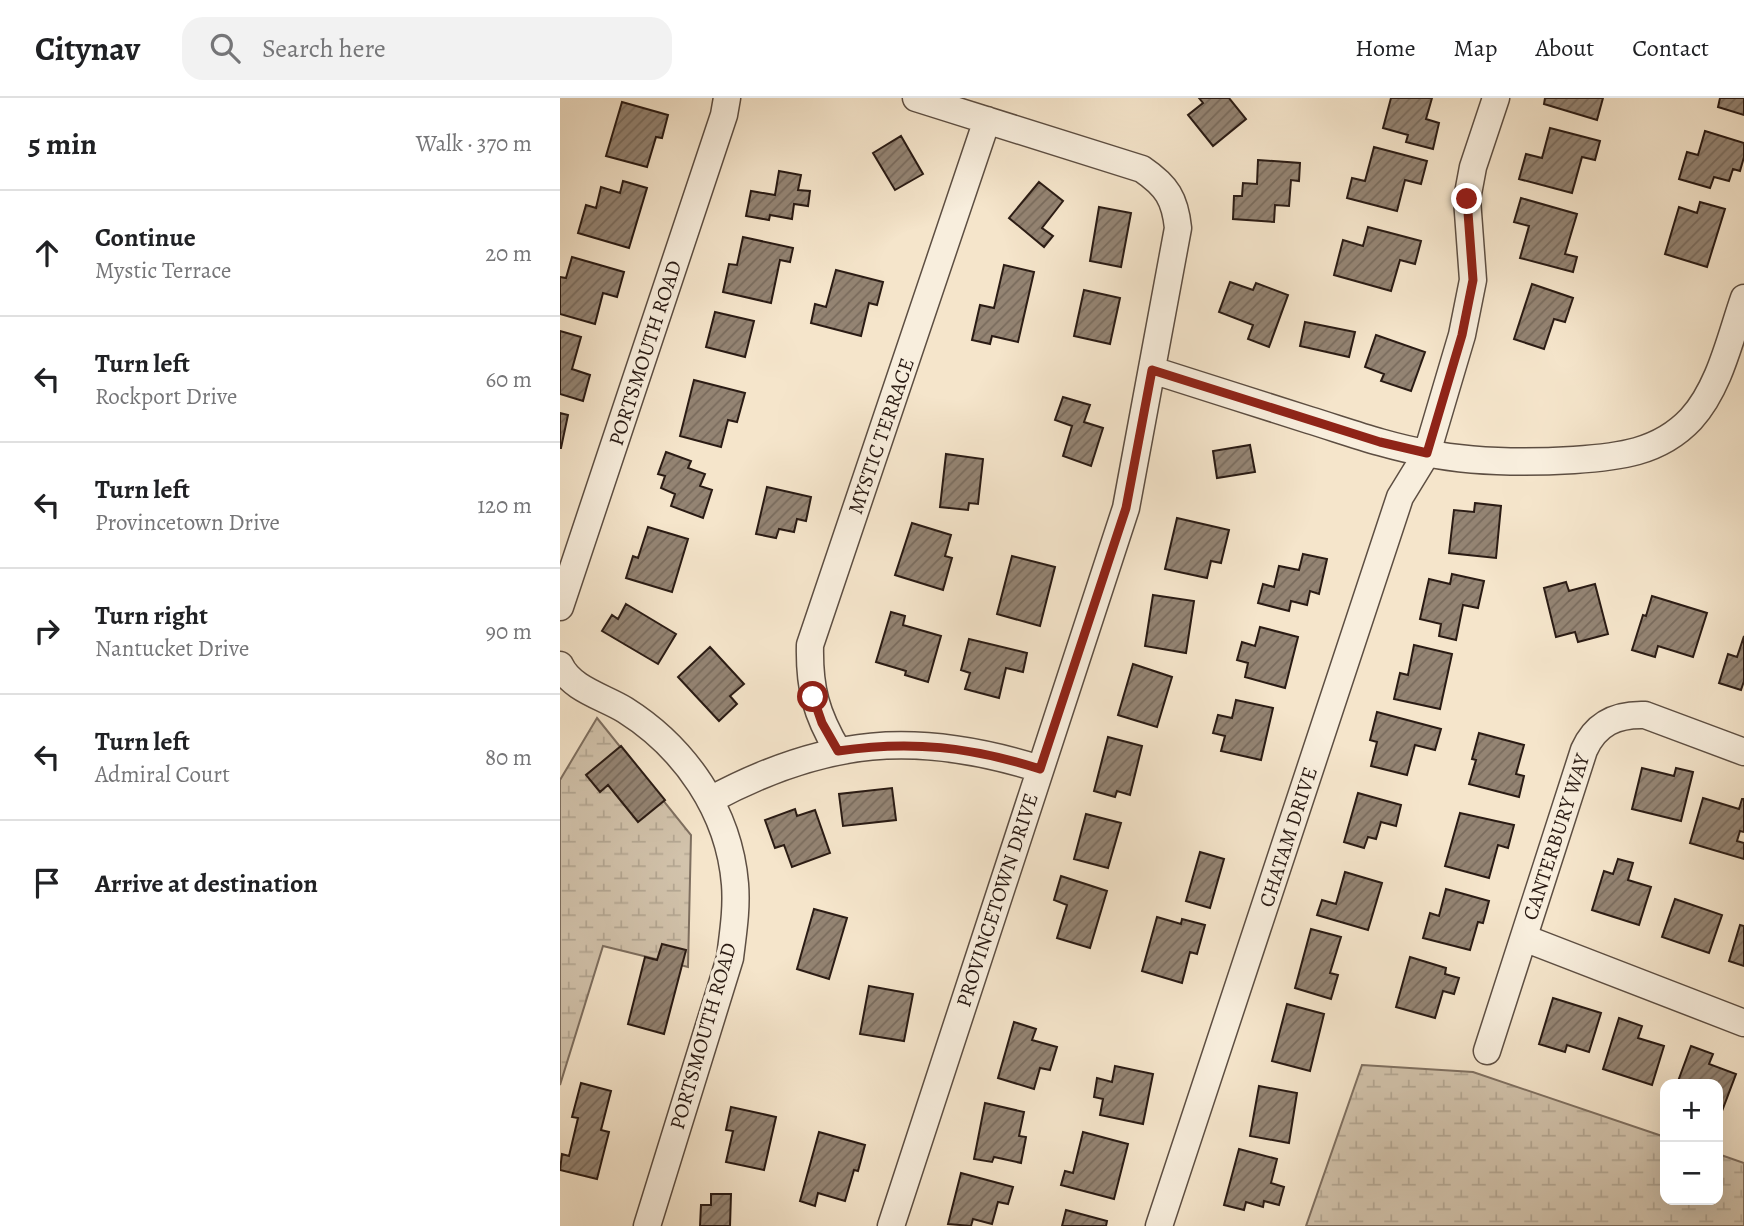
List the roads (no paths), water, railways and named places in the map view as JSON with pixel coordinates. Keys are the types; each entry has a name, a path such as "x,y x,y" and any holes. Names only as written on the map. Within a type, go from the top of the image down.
{"street":[{"name":"PORTSMOUTH ROAD","path":"560,607 724,115 727,98"},
{"name":"PROVINCETOWN DRIVE","path":"891,1226 1126,508 1178,229 1176,211 1169,194 1157,180 1142,169 916,98"},
{"name":"CHATAM DRIVE","path":"1159,1226 1400,497 1427,453 1462,335 1471,291 1473,280 1467,199 1473,167 1496,98"},
{"name":"MYSTIC TERRACE","path":"838,751 822,723 813,697 809,672 810,645 987,120"},
{"path":"1152,370 1380,442 1427,453 1517,463 1620,457 1647,450 1671,436 1705,401 1734,359 1744,299"},
{"name":"PORTSMOUTH ROAD","path":"560,666 576,684 613,702 643,721 667,742 691,769 710,800 728,848 735,883 735,919 730,958 647,1226"},
{"name":"CANTERBURY WAY","path":"1487,1051 1584,750 1599,728 1628,714 1645,715 1744,752"},
{"path":"710,800 746,780 795,761 838,751 905,744 951,747 997,755 1040,769"},
{"name":"CANTERBURY WAY","path":"1524,938 1744,1023"}]}
